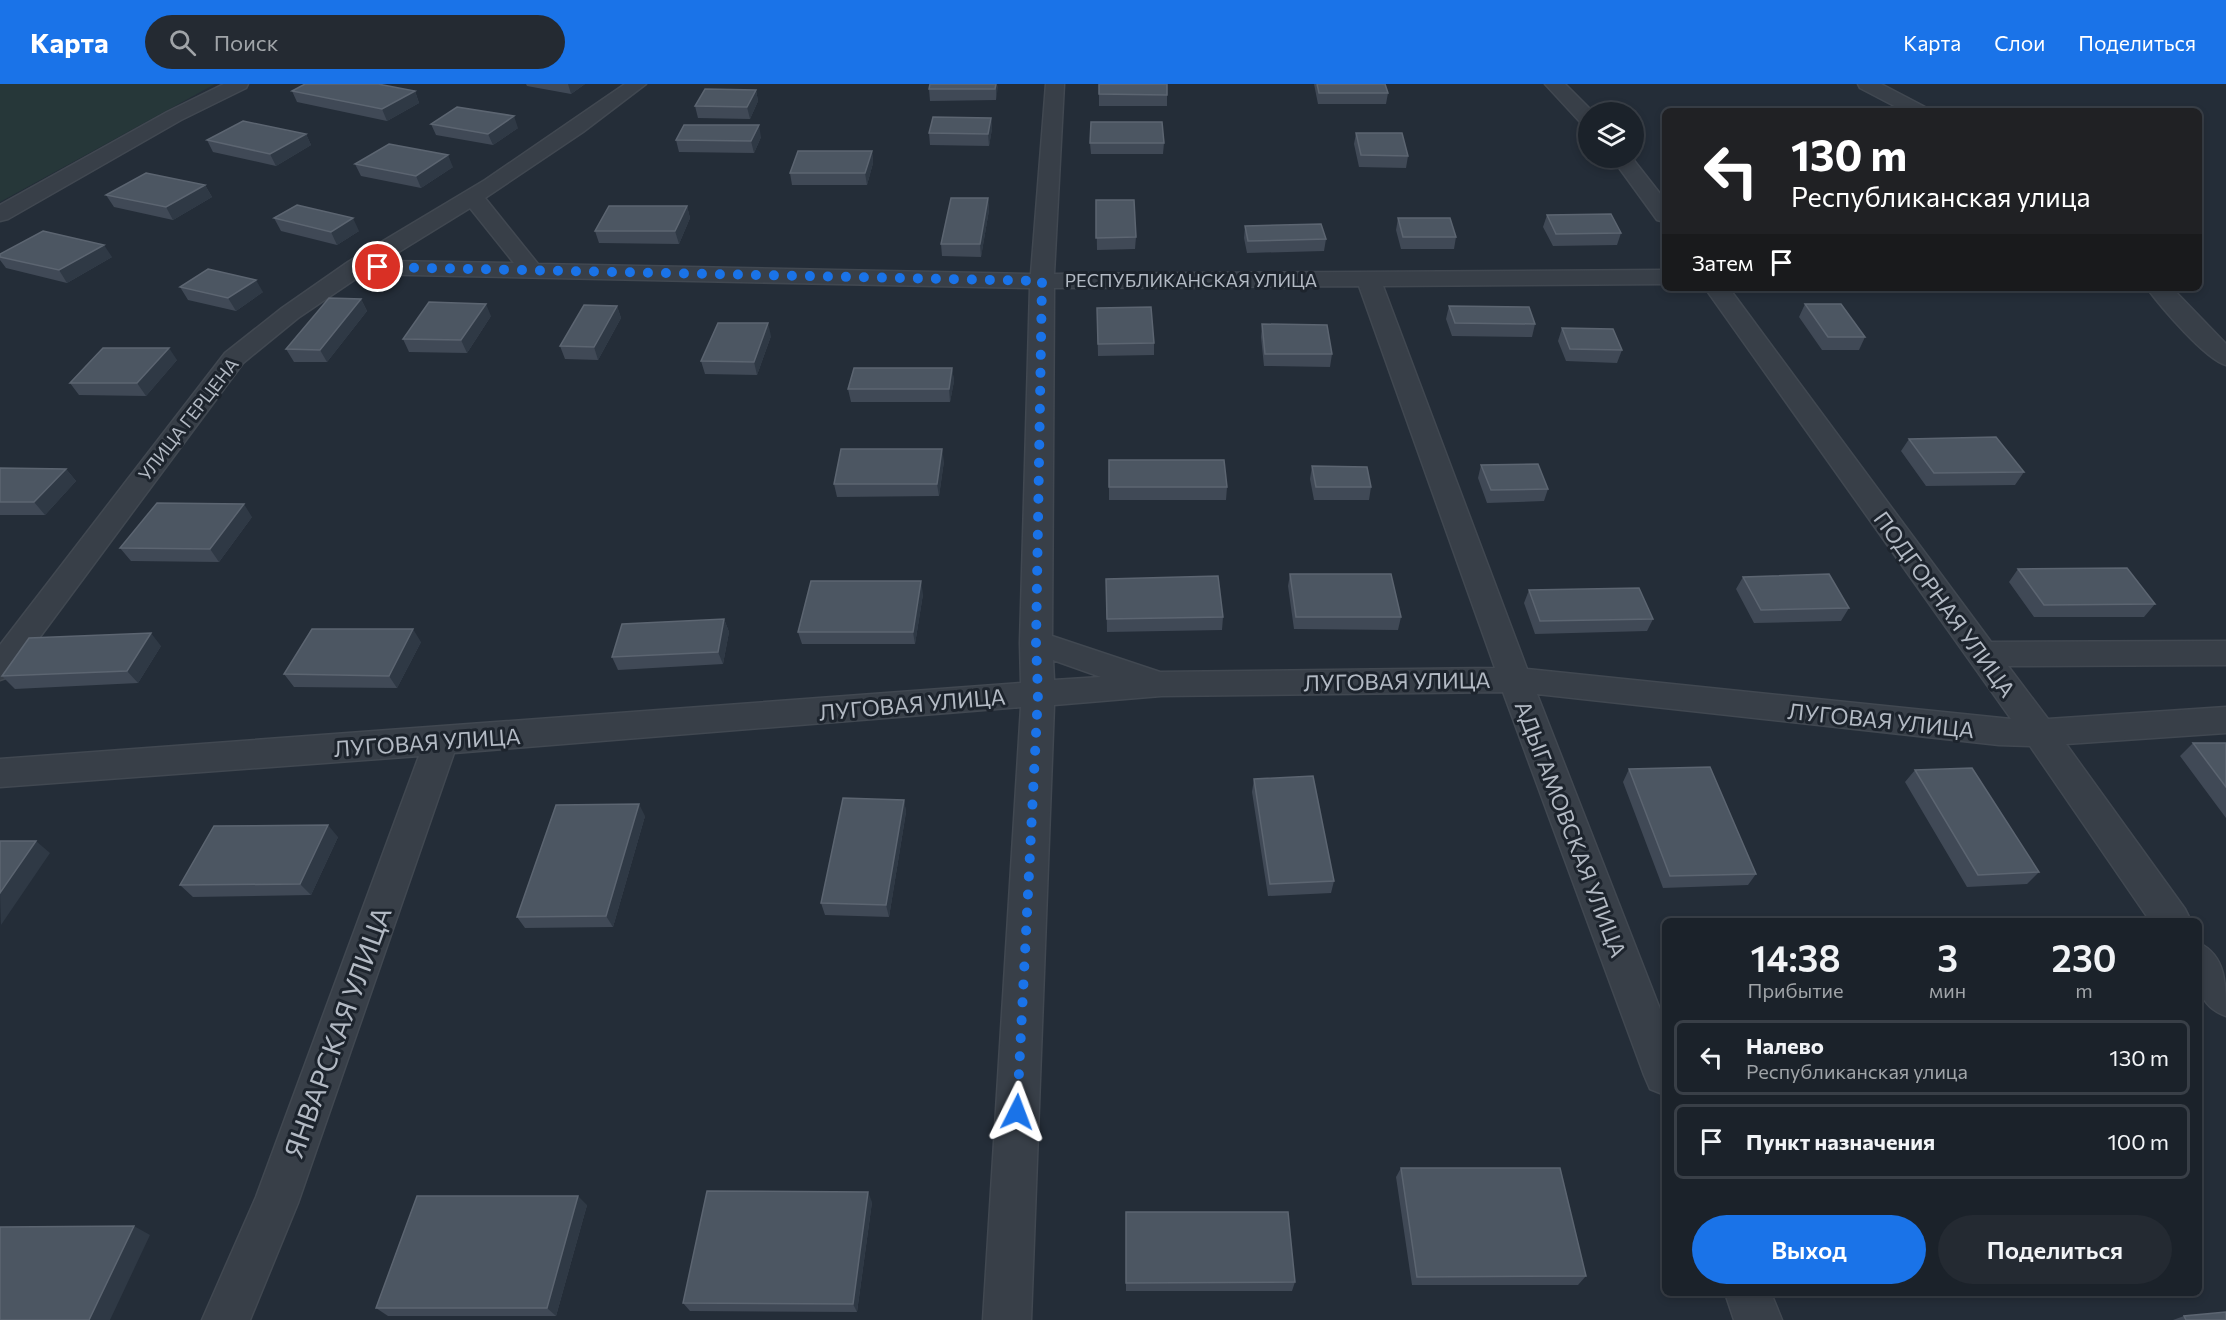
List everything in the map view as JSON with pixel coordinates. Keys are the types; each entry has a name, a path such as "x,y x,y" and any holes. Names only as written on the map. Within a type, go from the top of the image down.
{"street":[{"path":"0,214 174,116 239,84"},
{"name":"УЛИЦА ГЕРЦЕНА","path":"0,668 234,358 270,326 356,267 473,197 637,84"},
{"path":"1006,1320 1038,694 1036,643 1042,281 1055,84"},
{"path":"1554,84 1578,109"},
{"path":"1867,84 1912,108"},
{"path":"1630,168 1662,211"},
{"path":"473,197 532,271"},
{"name":"РЕСПУБЛИКАНСКАЯ УЛИЦА","path":"356,267 1042,281 1662,277"},
{"name":"АДЫГАМОВСКАЯ УЛИЦА","path":"1368,278 1515,680 1662,1067"},
{"name":"ПОДГОРНАЯ УЛИЦА","path":"1719,291 2170,918"},
{"path":"2162,291 2206,340 2226,357"},
{"path":"1036,643 1161,684"},
{"path":"1980,654 2226,653"},
{"name":"ЛУГОВАЯ УЛИЦА","path":"0,773 441,741 1161,684 1515,680 1974,731 2039,733 2226,720"},
{"name":"ЯНВАРСКАЯ УЛИЦА","path":"226,1320 276,1203 441,741"},
{"path":"2202,964 2226,998"},
{"path":"1749,1296 1758,1320"}],"shaded area":[{"path":"0,84 215,84 0,202"}],"building":[{"path":"305,84 378,84 415,91 382,109 292,91"},
{"path":"930,84 996,84 995,89 929,89"},
{"path":"1099,84 1167,84 1167,95 1099,94"},
{"path":"1317,84 1385,84 1388,93 1319,93"},
{"path":"705,89 756,90 747,107 695,106"},
{"path":"457,107 514,116 488,134 431,124"},
{"path":"933,117 991,118 988,134 929,133"},
{"path":"243,121 306,134 270,154 207,140"},
{"path":"1091,122 1162,122 1164,143 1090,143"},
{"path":"684,125 759,125 751,141 676,140"},
{"path":"1356,133 1402,133 1408,156 1361,155"},
{"path":"389,144 448,155 416,176 355,164"},
{"path":"798,151 872,151 865,173 790,173"},
{"path":"146,173 205,185 166,207 106,195"},
{"path":"951,198 988,198 980,244 941,244"},
{"path":"1096,200 1134,200 1136,237 1096,238"},
{"path":"297,205 353,218 331,232 274,218"},
{"path":"609,206 687,206 675,231 595,231"},
{"path":"1611,214 1621,233 1556,234 1547,215"},
{"path":"1398,218 1450,218 1456,237 1403,237"},
{"path":"1321,224 1326,239 1248,241 1245,226"},
{"path":"43,231 104,245 59,270 0,257 0,254"},
{"path":"208,269 256,280 228,298 180,287"},
{"path":"329,298 361,299 320,350 286,349"},
{"path":"429,302 486,304 461,340 403,339"},
{"path":"1805,304 1841,304 1865,337 1828,337"},
{"path":"584,305 617,306 594,347 560,346"},
{"path":"1449,306 1529,307 1535,324 1455,323"},
{"path":"1151,307 1154,343 1098,344 1097,308"},
{"path":"718,323 768,323 754,362 701,361"},
{"path":"1262,324 1327,325 1332,354 1265,354"},
{"path":"1562,328 1613,329 1622,350 1570,349"},
{"path":"103,348 169,348 137,383 70,383"},
{"path":"854,368 952,368 949,389 848,389"},
{"path":"1996,437 2024,472 1934,473 1909,439"},
{"path":"841,449 942,449 937,484 834,484"},
{"path":"1109,460 1224,460 1227,487 1109,487"},
{"path":"1538,464 1548,489 1491,490 1481,465"},
{"path":"1312,466 1367,467 1371,487 1316,487"},
{"path":"0,468 66,469 34,502 0,502"},
{"path":"157,503 244,504 210,549 120,548"},
{"path":"2127,568 2155,604 2044,605 2018,569"},
{"path":"1290,574 1391,574 1401,617 1296,617"},
{"path":"1829,574 1849,608 1761,610 1743,577"},
{"path":"1218,576 1223,617 1107,619 1106,579"},
{"path":"811,581 921,581 913,632 798,632"},
{"path":"1639,588 1653,619 1540,621 1529,590"},
{"path":"724,619 718,652 612,657 622,624"},
{"path":"312,629 413,629 389,676 284,674"},
{"path":"151,633 127,671 2,676 29,638"},
{"path":"2193,743 2226,743 2226,787"},
{"path":"1710,767 1756,874 1670,876 1629,769"},
{"path":"1972,768 2039,872 1978,875 1915,770"},
{"path":"1313,776 1334,881 1270,884 1254,779"},
{"path":"843,798 904,800 886,905 821,903"},
{"path":"639,804 606,916 517,917 556,805"},
{"path":"328,825 300,884 180,885 214,826"},
{"path":"0,841 36,841 0,893"},
{"path":"1401,1168 1560,1168 1586,1276 1417,1277"},
{"path":"707,1191 868,1192 853,1304 683,1303"},
{"path":"417,1196 578,1196 547,1308 376,1308"},
{"path":"1126,1212 1288,1212 1295,1282 1126,1283"},
{"path":"134,1226 89,1320 0,1320 0,1227"},
{"path":"2226,1312 2226,1320 2186,1320 2184,1316"}],"route":[{"path":"378,267 1042,281 1036,643 1038,694 1017,1112"}]}
